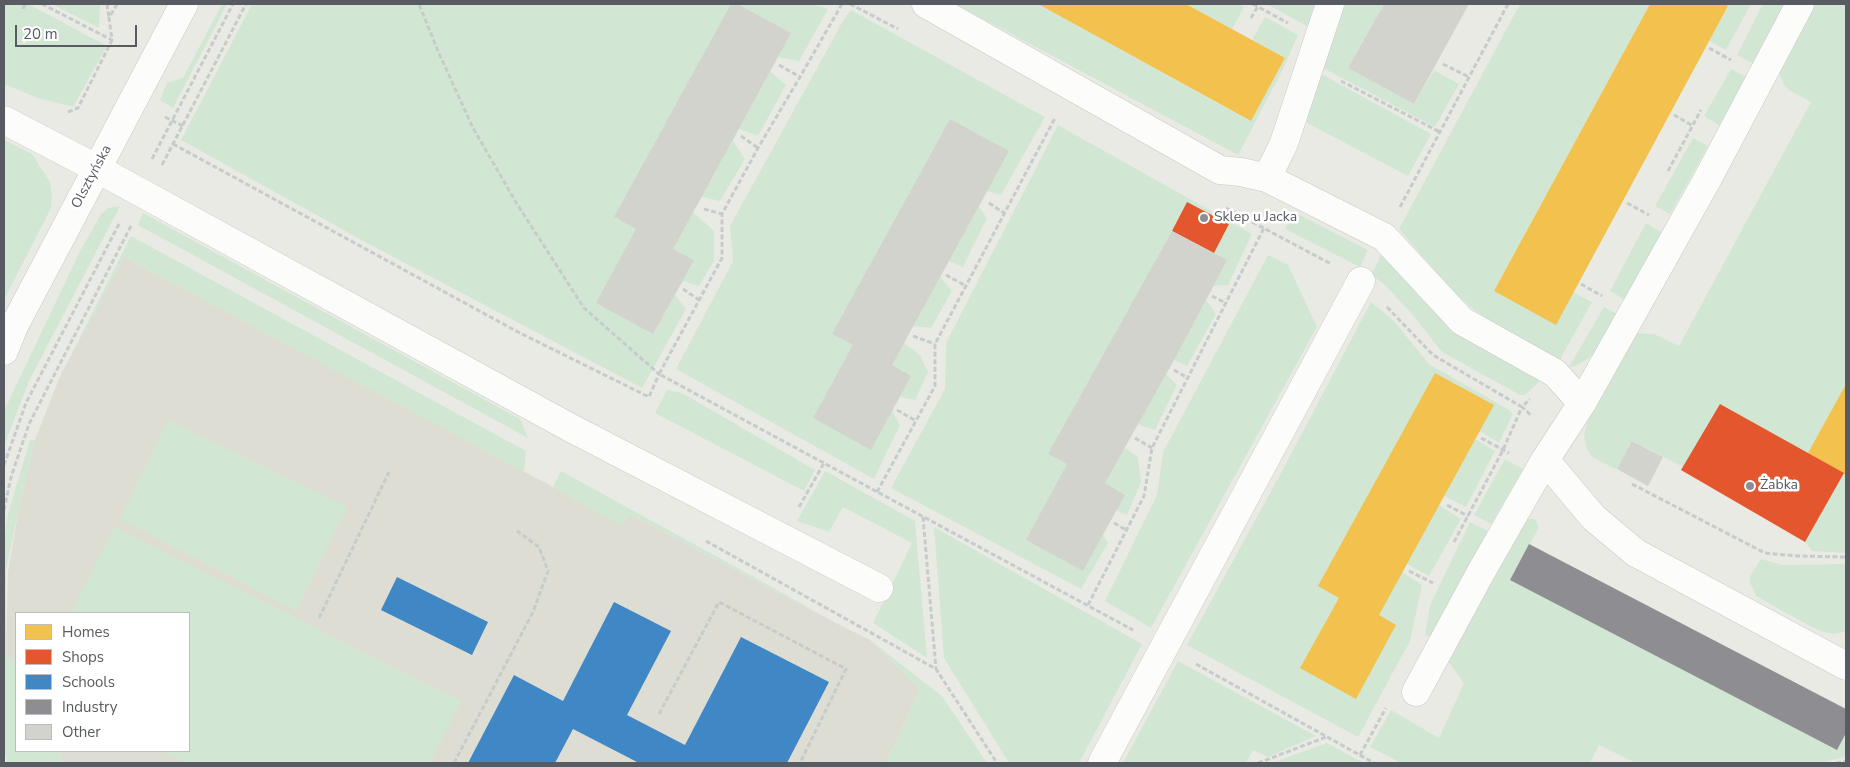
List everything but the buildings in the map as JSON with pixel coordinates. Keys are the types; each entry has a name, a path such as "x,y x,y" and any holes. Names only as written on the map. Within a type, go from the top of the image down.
{"street":[{"name":"Olsztyńska","path":"7,337 184,4"},
{"path":"926,4 1220,170 1241,172 1267,178 1384,237 1462,321 1555,374 1582,402"},
{"path":"1267,178 1284,143 1330,4"},
{"path":"1416,692 1481,572 1545,460 1582,402 1707,180 1800,4"},
{"path":"4,120 96,168 569,427 880,588"},
{"path":"1102,763 1361,281"},
{"path":"1545,460 1594,518 1636,553 1846,666"}],"path":[{"path":"23,9 25,4"},
{"path":"42,4 112,40"},
{"path":"66,112 78,108 112,40 107,4"},
{"path":"109,18 116,4"},
{"path":"4,465 26,402 141,193 233,4"},
{"path":"4,510 11,477 30,424 130,227 141,193 173,144 246,4"},
{"path":"419,4 473,128 517,204 584,308 660,374 922,516 936,669 997,763"},
{"path":"173,144 518,332 649,397 722,258 722,214 842,4"},
{"path":"1384,237 1508,4"},
{"path":"1251,18 1258,6"},
{"path":"1444,64 1469,77"},
{"path":"779,65 800,77"},
{"path":"1309,66 1440,132"},
{"path":"877,492 935,386 935,344 1058,113"},
{"path":"741,136 758,148"},
{"path":"989,204 1004,213"},
{"path":"704,209 722,214"},
{"path":"130,227 139,232"},
{"path":"1088,605 1144,496 1152,448 1264,228"},
{"path":"946,274 966,286"},
{"path":"683,289 700,300"},
{"path":"1212,296 1226,303"},
{"path":"913,336 935,344"},
{"path":"1174,370 1188,378"},
{"path":"897,410 916,421"},
{"path":"1135,438 1152,448"},
{"path":"796,513 824,463"},
{"path":"319,618 389,472"},
{"path":"1632,484 1765,553 1846,557"},
{"path":"1114,523 1126,530"},
{"path":"454,763 534,612 548,571 539,546 517,531"},
{"path":"702,539 936,669"},
{"path":"1409,571 1433,583"},
{"path":"659,714 718,602 846,669 800,763"},
{"path":"1258,763 1326,737"},
{"path":"1836,763 1846,761"}],"shaded area":[{"path":"124,257 621,525 630,514 870,640 920,689 886,763 63,763 58,752 190,752 190,612 15,612 15,664 6,653 8,572 19,507 35,440 61,374"}],"green space":[{"path":"4,4 28,4 107,46 73,107 38,98 4,84"},
{"path":"52,4 100,4 99,28"},
{"path":"222,4 227,4 173,108 160,100 167,83 183,78"},
{"path":"252,4 811,4 828,9 799,61 778,57 770,71 786,85 758,136 739,129 733,141 745,159 720,201 702,197 693,212 714,231 714,261 699,286 683,281 675,295 686,309 642,388 367,243 181,140"},
{"path":"955,4 1038,4 1250,121 1285,59 1252,40 1265,17 1298,35 1282,71 1238,155"},
{"path":"1186,4 1238,4 1244,7 1232,29"},
{"path":"1267,4 1318,4 1310,28"},
{"path":"1342,4 1384,4 1348,68 1414,104 1434,70 1459,84 1435,127 1321,67"},
{"path":"1520,4 1650,4 1494,291 1556,324 1573,292 1592,302 1558,363 1477,312 1451,290 1399,229"},
{"path":"1723,4 1751,4 1726,50 1709,41 1728,7"},
{"path":"1763,4 1786,4 1754,64 1737,55"},
{"path":"1811,4 1846,4 1846,384 1808,453 1683,467 1633,441 1617,469 1613,468 1591,456 1586,447 1584,435 1587,423 1635,333 1654,334 1679,346 1811,102 1789,90 1784,85 1778,70"},
{"path":"851,10 1045,117 1001,195 987,191 979,207 987,218 963,267 949,261 940,277 952,291 931,328 913,326 904,343 920,355 928,372 915,400 900,397 892,411 900,425 874,479 676,369 733,261 730,226 844,19"},
{"path":"1731,69 1747,77 1719,125 1704,116"},
{"path":"1318,72 1431,134 1408,176 1307,123 1306,105"},
{"path":"1058,125 1252,234 1228,285 1214,286 1206,300 1216,314 1187,366 1174,360 1166,374 1177,385 1155,430 1137,424 1124,447 1138,457 1141,482 1127,515 1115,510 1102,534 1108,543 1081,589 891,488 945,389 946,343"},
{"path":"1693,138 1708,146 1670,214 1655,206"},
{"path":"4,140 32,154 50,182 52,195 51,208 4,300"},
{"path":"120,206 29,381 4,446 4,411 79,253 101,214 108,208"},
{"path":"1294,212 1368,250 1360,267 1285,229"},
{"path":"143,213 520,419 528,438 138,225"},
{"path":"1646,223 1663,233 1627,301 1610,291"},
{"path":"131,236 526,451 524,472 124,257 61,375"},
{"path":"1268,255 1288,265 1317,327 1151,628 1105,601 1157,495 1163,452"},
{"path":"1381,255 1458,327 1541,380 1525,395 1520,395 1442,352 1412,314 1384,284 1371,275"},
{"path":"1371,302 1394,321 1429,364 1513,414 1499,443 1480,431 1475,439 1495,451 1466,507 1444,496 1439,505 1461,519 1429,576 1407,564 1402,572 1422,585 1410,641 1358,737 1187,645 1281,473"},
{"path":"1604,307 1619,315 1596,351 1588,359 1569,367"},
{"path":"667,390 682,393 815,470 804,491 655,413"},
{"path":"168,420 347,507 296,611 120,519"},
{"path":"30,440 35,440 6,571 6,653 15,664 15,752 58,752 63,763 7,763 4,748 4,540 8,514"},
{"path":"1505,459 1523,469 1491,524 1474,515"},
{"path":"561,471 834,622 630,514 621,526 553,487"},
{"path":"825,471 915,521 927,658 873,623 912,543 843,507 829,532 797,521"},
{"path":"1844,473 1846,475 1846,553 1812,551 1805,542"},
{"path":"1524,519 1535,519 1539,527 1511,579 1837,750 1846,733 1846,757 1819,763 1636,763 1599,745 1590,763 1401,763 1370,747 1391,710 1439,738 1464,683 1445,657"},
{"path":"1470,522 1488,531 1431,637 1425,636 1430,605"},
{"path":"114,527 461,701 430,763 186,763 163,752 190,752 190,612 72,612"},
{"path":"934,527 1142,644 1079,763 1009,763 944,658"},
{"path":"1761,559 1782,565 1846,564 1846,631 1835,634 1822,632 1756,596 1750,583 1750,576"},
{"path":"870,640 942,696 987,763 886,763 920,689"},
{"path":"1178,661 1316,736 1268,757 1253,750 1246,763 1123,763"},
{"path":"1327,743 1364,763 1272,763"}],"place":[{"name":"Sklep u Jacka","path":"1204,218"},
{"name":"Żabka","path":"1750,486"}]}
